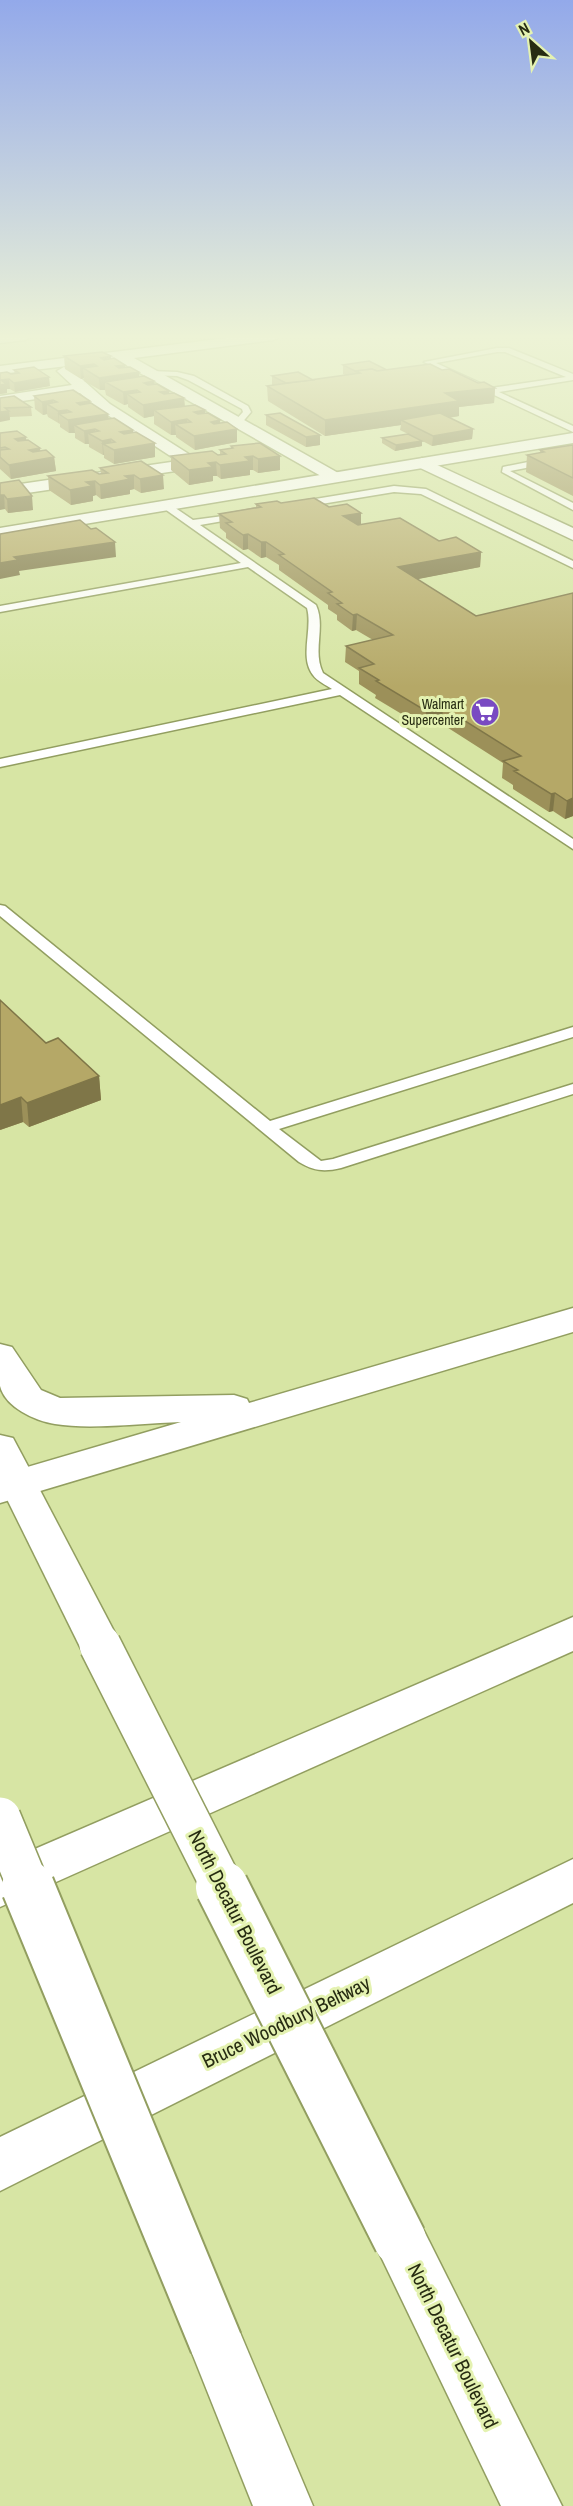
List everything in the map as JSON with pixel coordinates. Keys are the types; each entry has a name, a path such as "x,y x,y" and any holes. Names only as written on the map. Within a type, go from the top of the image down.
{"main road":[{"path":"177,453 191,464"},
{"path":"291,453 334,477"},
{"path":"0,532 482,453"},
{"path":"0,492 231,458"},
{"path":"422,463 573,535"},
{"path":"9,1486 573,1320"},
{"path":"0,1356 18,1388 28,1399 55,1411 278,1407"},
{"name":"North Decatur Boulevard","path":"0,1448 9,1486 100,1645 532,2506"},
{"path":"0,1886 573,1633"},
{"path":"0,1818 283,2506"},
{"name":"Bruce Woodbury Beltway","path":"0,2165 573,1880"}],"lane":[{"path":"536,453 550,460"},
{"path":"573,456 506,469 506,472 573,507"},
{"path":"281,508 394,489 413,489 423,491 573,565"},
{"path":"165,505 312,607 315,620 313,668 318,675 573,845"},
{"path":"192,524 259,512"},
{"path":"0,609 250,564"},
{"path":"0,763 341,691"},
{"path":"0,909 318,1166 335,1164 573,1089"},
{"path":"267,1127 573,1032"}],"building":[{"path":"0,453 49,453 54,457 9,465 0,457"},
{"path":"196,453 226,454 224,453 275,453 280,456 258,459 253,456 245,457 250,461 220,465 216,462 208,463 213,467 189,470 171,456"},
{"path":"573,453 573,478 527,455"},
{"path":"141,461 163,475 140,479 134,475 125,476 130,479 100,485 95,481 86,482 92,486 70,490 48,476 92,470 99,474 108,473 100,468"},
{"path":"19,480 32,496 7,499 4,495 0,495 0,483"},
{"path":"314,498 329,507 347,504 361,513 343,516 358,525 400,518 439,541 456,537 481,552 398,567 476,616 573,593 573,798 567,801 555,793 551,794 514,771 518,770 503,761 521,756 443,707 426,711 359,668 374,664 346,646 393,635 357,614 353,615 337,604 342,603 328,593 332,592 279,555 284,554 266,542 261,542 248,534 243,535 226,523 232,522 219,514 261,507 256,504"},
{"path":"80,520 115,542 14,557 18,560 0,563 0,534"},
{"path":"0,1000 46,1043 58,1038 99,1076 27,1103 21,1097 0,1105"}],"place":[{"name":"Walmart Supercenter","path":"485,712"}]}
